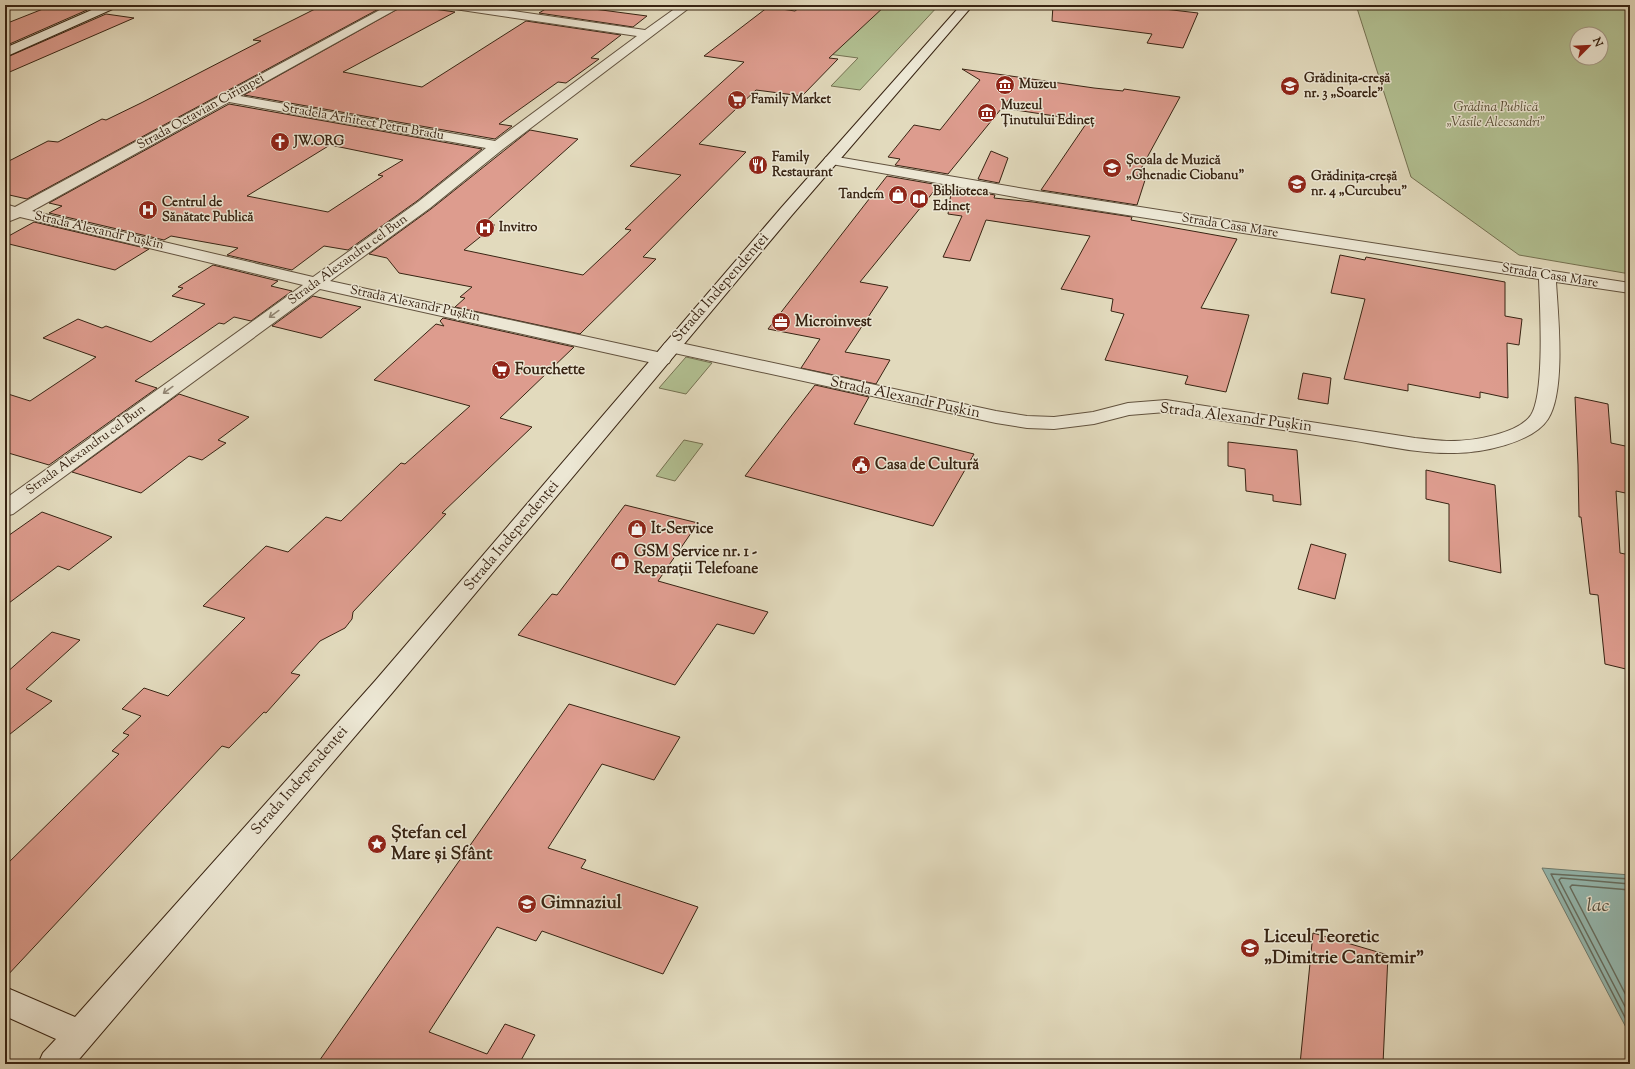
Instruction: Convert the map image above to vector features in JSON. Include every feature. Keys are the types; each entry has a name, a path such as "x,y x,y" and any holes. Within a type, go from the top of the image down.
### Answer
{"street":[{"path":"5,53 113,5"},
{"name":"Strada Octavian Cirimpei","path":"9,213 227,98 398,5"},
{"path":"448,5 646,34"},
{"name":"Strada Alexandru cel Bun","path":"5,509 424,205 498,146 646,34 687,5"},
{"name":"Strada Independenței","path":"54,1064 446,614 831,160 967,5"},
{"name":"Stradela Arhitect Petru Bradu","path":"227,98 498,146"},
{"name":"Strada Casa Mare","path":"831,160 1037,196 1630,288"},
{"name":"Strada Alexandr Pușkin","path":"9,213 316,283 988,416 1027,422 1054,423 1087,419 1128,409 1166,406 1415,444 1457,447 1494,442 1524,430 1540,417 1545,398 1549,359 1547,276"},
{"path":"5,1001 80,1034"}],"green space":[{"path":"855,5 939,5 860,90 831,86 858,58 806,51"},
{"name":"Grădina Publică „Vasile Alecsandri”","path":"1356,5 1630,5 1630,274 1519,255 1411,177"},
{"path":"686,357 712,363 686,394 659,388"},
{"path":"684,440 703,444 675,481 656,476"}],"water":[{"name":"lac","path":"1542,868 1630,875 1630,1035"}],"building":[{"path":"53,5 87,10 5,46 5,24"},
{"path":"323,5 386,5 27,199 5,194 5,163 48,141 58,142 102,119 106,120 141,103 261,41 253,40"},
{"path":"405,5 455,12 343,72 422,87 526,21 621,35 591,58 599,59 566,83 558,82 499,124 512,126 495,139 244,95"},
{"path":"552,5 647,16 633,27 539,13"},
{"path":"803,5 886,5 829,58 838,59 802,96 756,90 699,144 746,152 643,257 656,259 580,334 455,307 465,298 460,297 472,287 399,273 387,258 369,254 431,209 530,130 578,139 484,223 495,225 464,250 583,275 631,230 625,229 681,175 630,166 744,62 704,56 768,7 795,11"},
{"path":"1053,5 1130,5 1198,13 1183,48 1147,43 1152,34 1052,21"},
{"path":"106,14 134,18 5,74 5,58"},
{"path":"962,69 1094,88 1123,91 1124,89 1180,97 1137,176 1146,177 1137,205 1041,190 1088,121 1009,109 1013,100 1010,98 948,174 895,165 900,159 888,157 914,125 940,130 980,80"},
{"path":"229,104 482,149 417,201 348,250 324,246 292,270 227,255 238,248 171,236 164,240 49,213 62,206 49,203","holes":["330,145 403,160 378,175 383,176 328,212 247,196"]},
{"path":"991,151 1008,158 999,183 978,179"},
{"path":"887,176 939,185 860,282 888,287 845,352 890,360 876,384 801,368 820,339 768,329"},
{"path":"973,191 995,195 994,198 1033,202 1132,217 1131,220 1237,239 1201,308 1249,315 1226,392 1185,384 1188,376 1105,360 1124,314 1111,311 1113,299 1061,289 1090,236 986,220 970,261 943,257 962,216 948,214 951,193 971,195"},
{"path":"34,222 149,249 115,270 5,243 5,238"},
{"path":"1340,255 1365,260 1366,257 1505,282 1505,316 1522,319 1519,345 1507,343 1508,398 1480,392 1480,398 1408,384 1408,391 1344,379 1365,299 1331,293"},
{"path":"213,265 278,281 271,286 292,291 251,321 234,317 224,324 219,323 135,381 157,388 49,465 5,452 5,393 30,401 96,357 43,338 78,319 102,328 106,326 151,342 205,304 172,296 183,288 178,287"},
{"path":"313,296 361,307 321,338 272,326"},
{"path":"443,318 574,347 500,418 532,427 442,513 446,514 353,612 352,619 345,628 320,641 291,673 300,675 266,713 264,712 229,748 222,746 5,978 5,866 119,754 112,751 129,735 123,733 141,716 122,709 144,688 168,696 245,618 203,606 266,546 288,552 326,517 341,521 401,463 405,464 470,406 374,380 436,324 444,326 440,321"},
{"path":"1303,373 1331,378 1328,404 1298,399"},
{"name":"Casa de Cultură","path":"815,385 869,397 854,424 974,454 933,526 745,476"},
{"path":"179,394 249,417 218,440 226,443 202,460 189,456 141,493 72,472"},
{"path":"1575,397 1608,404 1611,443 1630,447 1630,494 1616,491 1620,553 1630,555 1630,670 1605,664 1598,595 1590,594 1581,517 1579,517"},
{"path":"1228,442 1297,450 1301,505 1273,501 1273,495 1246,491 1245,469 1228,466"},
{"path":"1426,470 1495,485 1501,573 1449,561 1449,504 1426,499"},
{"path":"625,505 698,523 658,581 768,612 754,634 717,624 675,685 518,635 552,594 557,595"},
{"path":"42,512 112,537 69,570 58,566 5,606 5,538"},
{"path":"1311,544 1346,554 1335,599 1298,589"},
{"path":"52,632 80,640 26,689 52,701 5,738 5,674"},
{"path":"569,704 680,737 654,780 602,764 548,848 586,860 581,868 698,907 663,974 542,931 536,941 497,927 429,1032 487,1054 505,1024 535,1035 519,1064 317,1064"},
{"path":"1313,933 1388,955 1383,1064 1300,1064"}],"place":[{"name":"Muzeu","path":"1005,85"},
{"name":"Grădinița-creșă nr. 3 „Soarele”","path":"1290,86"},
{"name":"Family Market","path":"737,100"},
{"name":"Muzeul Ținutului Edineț","path":"987,113"},
{"name":"JW.ORG","path":"280,142"},
{"name":"Family Restaurant","path":"758,165"},
{"name":"Școala de Muzică „Ghenadie Ciobanu”","path":"1112,168"},
{"name":"Grădinița-creșă nr. 4 „Curcubeu”","path":"1297,184"},
{"name":"Tandem","path":"898,195"},
{"name":"Biblioteca Edineț","path":"919,199"},
{"name":"Centrul de Sănătate Publică","path":"148,210"},
{"name":"Invitro","path":"485,228"},
{"name":"Microinvest","path":"781,322"},
{"name":"Fourchette","path":"501,370"},
{"name":"Casa de Cultură","path":"861,465"},
{"name":"It-Service","path":"637,529"},
{"name":"GSM Service nr. 1 - Reparații Telefoane","path":"620,561"},
{"name":"Ștefan cel Mare și Sfânt","path":"377,844"},
{"name":"Gimnaziul","path":"527,904"},
{"name":"Liceul Teoretic „Dimitrie Cantemir”","path":"1250,948"}]}
